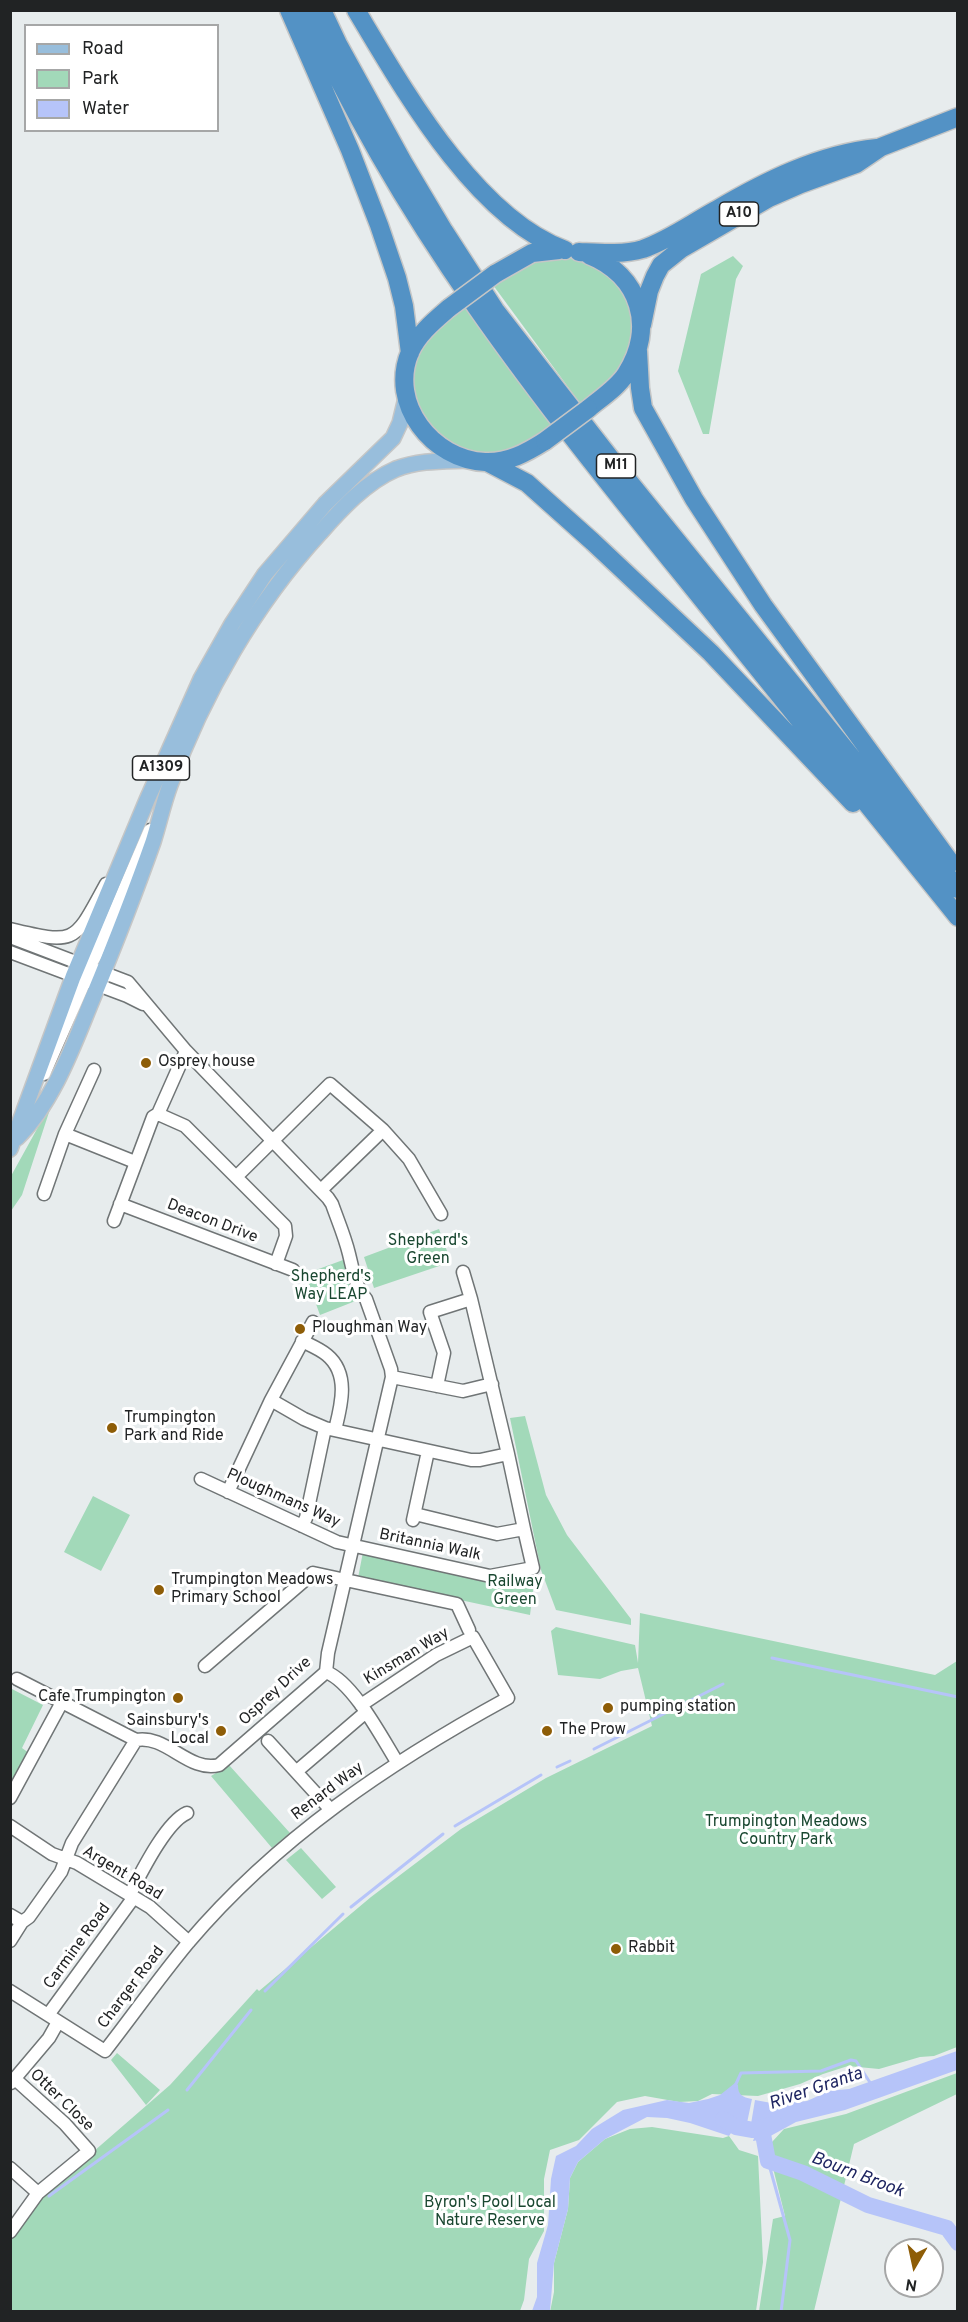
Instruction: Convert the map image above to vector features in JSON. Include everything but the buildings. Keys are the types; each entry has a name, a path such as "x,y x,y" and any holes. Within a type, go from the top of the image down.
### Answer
{"highway":[{"path":"289,10 350,150 398,278 410,353 406,371 406,398 413,416 429,438 447,452 468,460 487,462 518,456 545,441 625,376 638,351"},
{"name":"M11","path":"306,10 320,42 377,151 447,265 494,335 604,479 957,917"},
{"name":"M11","path":"322,10 338,44 403,162 495,310 618,468 957,889"},
{"path":"356,10 421,112 464,171 484,193 531,233 572,251 601,260 620,273 633,292 641,313 642,325 638,351 640,388 644,408 694,499 763,605 957,872"},
{"name":"A10","path":"642,325 649,291 655,276 661,265 675,253 748,209 801,184 856,164 881,147 957,117"},
{"name":"A10","path":"572,251 607,253 641,249 795,169 852,150 881,147"},
{"path":"410,353 430,324 495,274 532,253 572,251"},
{"name":"M11","path":"487,462 527,483 593,542 711,653 876,830 916,865"}],"main road":[{"name":"A1309","path":"13,1144 33,1122 42,1107 80,1028 93,974 134,832 201,679 242,608 265,574 303,528 393,438 400,423 406,398"},
{"name":"A1309","path":"13,1144 23,1112 93,974 153,842 170,785 209,697 245,631 296,560 335,516 376,480 394,470 424,462 468,460"}],"street":[{"path":"10,928 52,938 66,937 75,933 86,920 134,832"},
{"path":"10,937 93,974"},
{"path":"10,952 93,974"},
{"name":"Osprey Drive","path":"17,1679 136,1740 148,1738 205,1766 219,1766 326,1672 352,1545 392,1377 366,1299 360,1292 351,1267 332,1204 186,1051 147,1006 93,974"},
{"path":"114,1221 153,1117 158,1114 186,1051"},
{"path":"44,1194 65,1134 94,1070"},
{"path":"236,1177 330,1084 383,1130 409,1159 428,1188 441,1214"},
{"path":"158,1114 185,1126 285,1226 286,1236 276,1264"},
{"path":"321,1190 383,1130"},
{"path":"65,1134 135,1161"},
{"name":"Deacon Drive","path":"120,1204 293,1270"},
{"path":"428,1451 414,1518 497,1534 524,1529 492,1384 464,1272"},
{"path":"437,1386 444,1353 430,1312 471,1299"},
{"name":"Ploughmans Way","path":"228,1492 271,1400 313,1322"},
{"path":"302,1341 328,1355 336,1366 343,1389 302,1526"},
{"path":"392,1377 463,1391 492,1384"},
{"path":"271,1400 304,1419 330,1429 377,1440 480,1460 508,1454"},
{"name":"Ploughmans Way","path":"201,1479 337,1542 352,1545"},
{"name":"Britannia Walk","path":"352,1545 490,1576 533,1568 524,1529"},
{"path":"205,1666 313,1573 457,1604 469,1630"},
{"name":"Kinsman Way","path":"364,1708 436,1655 472,1637 508,1698"},
{"path":"326,1672 333,1675 364,1708 397,1762"},
{"name":"Renard Way","path":"189,1942 262,1866 330,1809 397,1762 508,1698"},
{"path":"10,1798 62,1702"},
{"path":"297,1771 364,1708"},
{"path":"10,1941 61,1872 72,1843 136,1740"},
{"path":"268,1742 330,1809"},
{"name":"Carmine Road","path":"13,2081 49,2038 53,2019 132,1896 159,1842 179,1816 187,1813"},
{"name":"Argent Road","path":"10,1826 52,1854 77,1863 150,1907 189,1942"},
{"path":"10,1915 22,1922"},
{"name":"Charger Road","path":"10,1991 105,2051 189,1942"},
{"name":"Otter Close","path":"13,2081 65,2124 89,2151 38,2193"},
{"path":"10,2168 38,2193 10,2232"}],"green space":[{"path":"574,256 611,275 629,302 634,323 626,364 582,406 493,285 522,263"},
{"path":"733,256 743,266 736,279 709,434 703,434 678,371 701,274"},
{"path":"465,303 554,423 535,440 521,448 498,454 475,452 454,444 436,431 422,414 415,394 414,371 421,348 428,334 437,324"},
{"path":"53,1100 22,1195 11,1211 11,1176"},
{"name":"Shepherd's Green","path":"439,1229 451,1262 374,1288 364,1257"},
{"name":"Shepherd's Way LEAP","path":"343,1260 358,1300 320,1315 305,1274"},
{"path":"525,1416 546,1495 567,1535 631,1619 631,1625 556,1610 541,1570 510,1418"},
{"path":"93,1496 130,1515 101,1571 64,1552"},
{"name":"Railway Green","path":"363,1552 492,1578 533,1569 535,1575 530,1615 358,1578"},
{"name":"Trumpington Meadows Country Park","path":"640,1613 935,1675 957,1661 957,2047 934,2056 920,2057 879,2069 848,2066 800,2084 758,2096 712,2094 698,2101 679,2102 645,2096 617,2102 579,2140 550,2150 544,2179 544,2231 529,2259 524,2300 520,2311 11,2312 11,2239 40,2198 170,2085 257,1989 259,1991 371,1897 461,1829 546,1778 652,1726 638,1668 621,1671 600,1679 558,1675 551,1631 556,1627 635,1645 638,1663"},
{"path":"10,1688 43,1705 22,1748 29,1753 10,1786"},
{"path":"229,1765 290,1833 272,1848 211,1776"},
{"path":"301,1848 336,1887 322,1899 286,1860"},
{"path":"117,2053 160,2090 146,2105 111,2060"},
{"path":"957,2073 957,2094 854,2144 814,2311 759,2311 773,2219 785,2216 770,2156 772,2142 784,2129 846,2114"},
{"path":"652,2127 723,2138 729,2136 739,2150 758,2156 763,2262 756,2311 550,2312 554,2292 554,2263 568,2209 570,2178 578,2162 605,2139 630,2129"}],"water":[{"path":"957,2051 957,2070 845,2110 796,2122 765,2139 753,2141 755,2135 752,2131 755,2125 751,2124 755,2100 777,2104 807,2101 829,2091 849,2089"},
{"path":"735,2083 741,2095 752,2099 747,2123 738,2123 742,2128 733,2130 729,2136 690,2123 647,2117 605,2139 578,2162 570,2178 568,2209 554,2263 550,2311 532,2311 537,2297 537,2263 548,2225 551,2179 556,2156 576,2146 592,2129 623,2110 667,2100 689,2103 708,2099 720,2095"}],"waterway":[{"path":"772,1658 958,1697"},
{"path":"594,1749 723,1684"},
{"path":"557,1767 570,1761"},
{"path":"455,1826 541,1775"},
{"path":"351,1907 443,1834"},
{"path":"265,1991 343,1914"},
{"path":"187,2090 251,2010"},
{"path":"735,2086 741,2073 821,2071 851,2060 856,2061 871,2084"},
{"path":"49,2196 168,2110"},
{"name":"River Granta","path":"723,2119 736,2127 753,2130 775,2124"},
{"name":"Bourn Brook","path":"762,2129 768,2161 803,2173 868,2205 947,2228 958,2243"},
{"path":"768,2161 790,2240 781,2312"}],"place":[{"name":"Osprey house","path":"146,1063"},
{"name":"Ploughman Way","path":"300,1329"},
{"name":"Trumpington Park and Ride","path":"112,1428"},
{"name":"Trumpington Meadows Primary School","path":"159,1590"},
{"name":"Cafe Trumpington","path":"178,1698"},
{"name":"pumping station","path":"608,1708"},
{"name":"Sainsbury's Local","path":"221,1731"},
{"name":"The Prow","path":"547,1731"},
{"name":"Rabbit","path":"616,1949"}],"park label":[{"name":"Byron's Pool Local Nature Reserve","path":"490,2213"}]}
